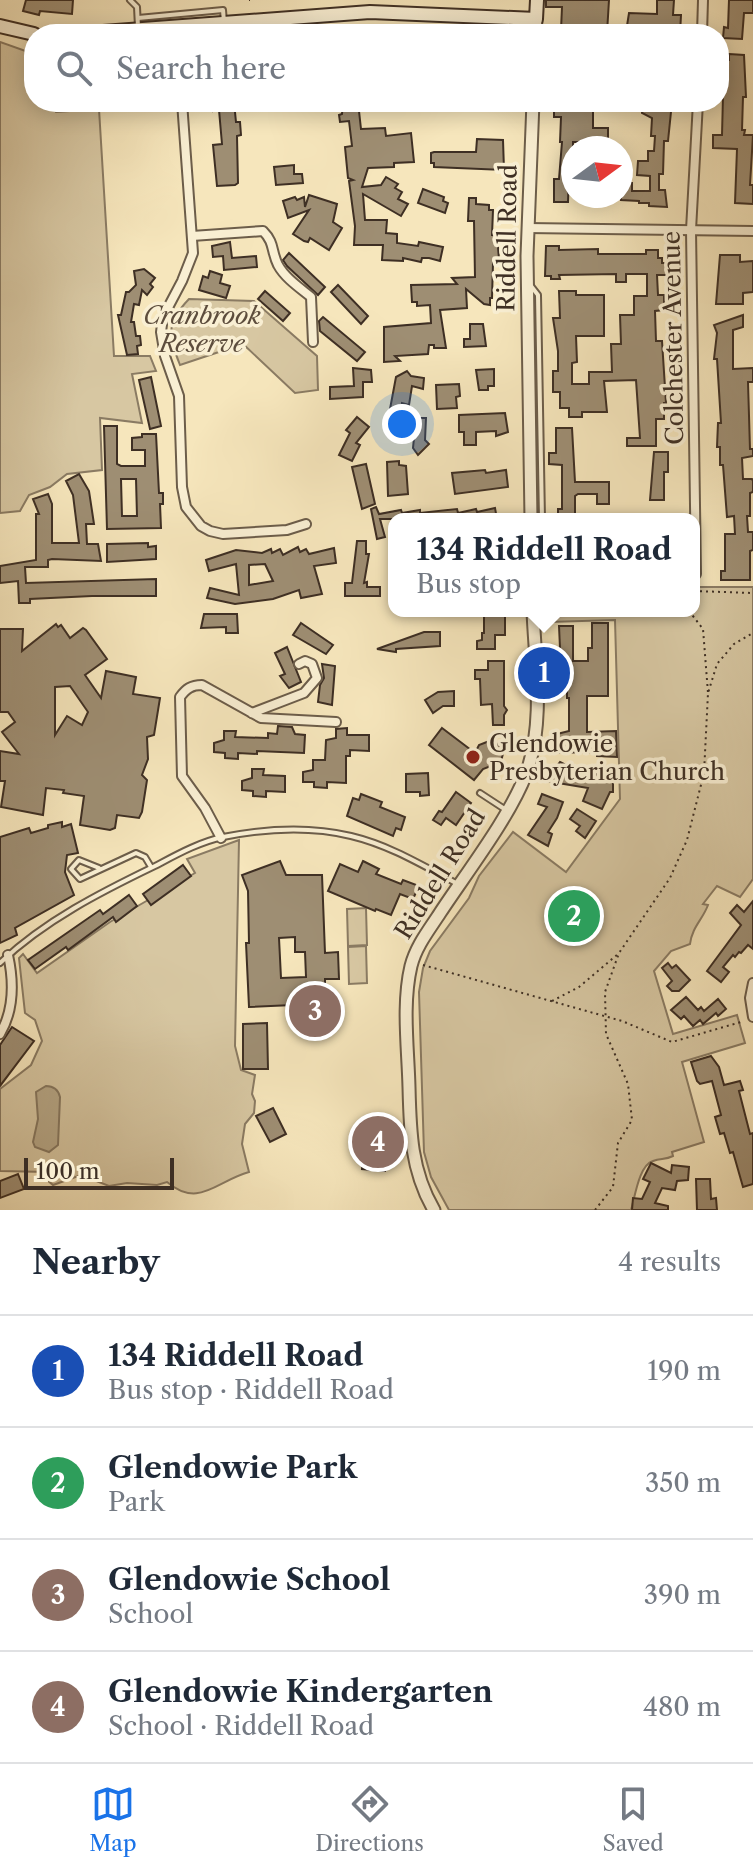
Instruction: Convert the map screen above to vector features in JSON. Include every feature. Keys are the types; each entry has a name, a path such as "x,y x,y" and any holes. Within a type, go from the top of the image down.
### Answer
{"main road":[{"path":"214,24 370,12 536,19 537,0"},
{"path":"0,26 24,32"}],"street":[{"path":"702,24 703,0"},
{"path":"536,19 536,24"},
{"path":"183,112 192,236 190,265 163,317 161,332 165,356 179,396 182,487 186,507 201,526 223,534 287,530 306,524"},
{"name":"Riddell Road","path":"531,513 527,228 533,112"},
{"name":"Colchester Avenue","path":"695,513 691,230 697,112"},
{"path":"527,228 753,231"},
{"path":"192,236 263,231 272,239 277,264 283,273 311,297 313,342"},
{"name":"Riddell Road","path":"434,1210 417,1176 411,1148 408,988 414,955 526,773 536,713 534,617"},
{"path":"252,713 311,688 317,678 312,664 305,661 299,664"},
{"path":"221,838 205,808 182,776 180,697 185,689 202,685 261,718 273,721 336,722"},
{"path":"0,1034 10,1007 13,976 8,955"},
{"path":"753,983 750,998 753,1017"}],"lane":[{"path":"130,0 137,7 138,24 223,10 224,22"},
{"path":"527,281 538,295 542,513"},
{"path":"480,793 506,810"},
{"path":"0,963 85,902 151,867 221,838 263,831 310,830 348,835 398,852 459,884"},
{"path":"99,868 79,860 71,869 80,879 136,853 145,857 151,867"}],"path":[{"path":"700,591 753,593"},
{"path":"595,1210 613,1187 618,1143 632,1120 628,1084 609,1042 605,992 619,953 670,878 687,840 704,773 708,693 703,629 694,617"},
{"path":"708,693 713,674 723,656 734,644 753,633"},
{"path":"549,1002 579,987 619,953"},
{"path":"422,964 606,1017 672,1042 741,1022"}],"green space":[{"path":"0,42 24,50 24,112 99,112 114,356 150,356 156,371 132,374 142,423 100,418 102,470 67,474 50,487 29,495 20,511 0,513"},
{"name":"Cranbrook Reserve","path":"189,299 254,301 317,356 318,390 295,393 243,344 180,365 171,330 176,315"},
{"path":"700,587 753,587 753,879 740,897 717,886 703,904 708,905 690,944 671,951 654,971 673,1034 737,1015 745,1043 682,1062 704,1142 648,1164 641,1175 631,1210 449,1210 431,1177 424,1152 419,992 430,951 469,898 479,876 513,832 566,872 620,799 615,620 549,622 549,617 700,617"},
{"path":"239,840 235,1046 241,1070 255,1075 252,1094 254,1113 245,1124 242,1144 249,1172 208,1190 189,1193 167,1182 109,1186 81,1175 53,1185 46,1179 47,1172 0,1171 0,1089 31,1065 42,1041 35,1020 25,1013 19,958 23,954 37,973 110,922 195,873 187,859"},
{"path":"366,908 367,945 348,946 347,909"},
{"path":"366,946 367,983 349,984 348,947"}],"shaded area":[{"path":"46,1086 55,1088 60,1097 58,1145 49,1152 35,1147 33,1142 38,1119 36,1092"}],"building":[{"path":"26,0 73,0 72,14 40,11 39,15 23,11"},
{"path":"546,0 609,0 608,24 561,24 562,7 546,7"},
{"path":"657,0 674,0 673,15 681,15 681,24 627,24 629,13 657,14"},
{"path":"729,0 753,0 753,13 744,13 742,39 729,38"},
{"path":"729,54 744,55 746,97 743,97 742,130 745,130 744,135 753,135 750,185 753,185 753,204 735,203 737,149 713,148 713,135 722,135 723,112 729,112"},
{"path":"219,112 235,112 241,135 237,136 238,183 235,185 217,186 213,145 222,144"},
{"path":"359,112 361,129 385,128 386,136 411,133 414,162 368,168 362,187 381,185 386,177 398,184 395,188 402,192 398,199 408,204 401,216 363,194 365,220 387,220 386,233 397,234 397,243 418,246 419,242 443,247 440,261 429,258 422,258 421,262 403,258 403,261 382,260 383,245 354,245 355,226 349,181 353,180 348,178 345,147 352,146 349,121 340,122 339,115"},
{"path":"554,112 593,112 593,128 608,128 608,136 561,136 560,142 561,117 554,117"},
{"path":"642,112 671,112 668,141 664,141 663,174 659,174 659,190 665,190 667,207 633,201 633,191 650,191 650,176 637,175 638,161 648,161 648,151 654,151 652,118"},
{"path":"477,139 503,140 504,170 434,167 431,163 431,153 434,152 476,152"},
{"path":"561,154 561,202 554,202 554,179 559,179"},
{"path":"294,165 294,174 302,174 303,183 276,185 274,167"},
{"path":"423,189 444,197 443,201 448,203 445,213 418,203"},
{"path":"309,195 337,204 333,222 342,228 329,250 310,238 308,242 293,234 309,210 288,218 283,201 304,197 305,207"},
{"path":"469,198 476,198 476,204 489,205 489,210 493,210 492,235 497,235 499,259 493,263 490,305 484,304 466,289 467,308 440,310 446,348 429,345 428,354 395,356 400,361 384,362 384,327 431,323 430,305 417,306 417,302 412,302 411,285 457,284 452,278 475,277 474,221 468,221"},
{"path":"230,242 232,258 256,256 257,267 224,270 223,256 213,257 212,246"},
{"path":"546,246 559,246 559,250 598,249 598,254 646,254 646,250 658,250 658,258 662,258 662,263 667,263 667,275 657,275 658,295 664,295 664,310 655,311 656,341 662,341 666,403 664,419 656,419 656,446 627,446 627,438 640,438 636,380 604,381 607,412 582,412 582,417 569,417 569,408 560,408 560,392 553,392 553,371 558,371 558,351 553,318 560,318 559,291 576,291 576,295 604,295 604,336 576,336 577,362 572,363 572,384 589,384 589,372 612,372 611,344 621,344 620,315 634,315 634,296 647,296 647,274 626,274 626,282 616,282 616,274 559,275 560,279 551,279 551,276 545,276"},
{"path":"289,253 325,287 318,295 287,266 283,260"},
{"path":"720,255 740,255 740,262 753,261 753,292 743,293 743,304 716,304"},
{"path":"144,269 155,278 147,295 142,290 139,305 134,304 131,322 134,322 141,345 137,346 138,354 127,355 118,315 121,315 126,292 136,285 134,271"},
{"path":"210,271 222,275 220,283 230,286 226,298 199,290 203,276 208,278"},
{"path":"338,285 368,316 361,324 331,292"},
{"path":"265,291 290,313 283,321 258,299"},
{"path":"743,315 743,327 733,330 733,369 753,368 753,382 748,382 750,449 753,449 753,456 742,458 743,479 753,481 750,516 747,516 748,532 753,532 753,550 750,551 750,580 721,580 721,571 725,571 725,534 735,534 734,516 727,517 723,465 720,465 720,447 717,447 718,423 721,423 717,359 714,359 717,333 714,325"},
{"path":"323,317 365,352 357,361 320,331 319,321"},
{"path":"470,324 483,324 486,346 464,347 464,339 470,339"},
{"path":"353,368 371,370 372,382 363,382 363,397 330,399 330,387 354,386"},
{"path":"494,369 494,386 479,390 476,370"},
{"path":"407,371 411,376 424,378 423,389 412,386 409,405 402,403 402,409 390,409 396,377"},
{"path":"151,377 161,426 150,429 139,380"},
{"path":"459,384 457,408 437,409 436,385"},
{"path":"505,413 508,432 496,436 496,431 476,432 476,445 464,445 464,432 459,432 459,415"},
{"path":"357,417 369,427 356,443 360,445 352,461 339,455 350,433 346,430"},
{"path":"416,418 426,418 425,440 429,444 418,455 413,448"},
{"path":"104,426 117,426 117,464 121,466 145,466 145,450 132,450 132,438 156,434 159,493 163,493 161,528 107,529","holes":["121,479 136,479 137,516 122,516"]},
{"path":"556,428 572,428 575,482 609,482 609,504 597,504 597,494 578,494 575,496 575,513 558,513 558,509 562,509 562,465 549,464 549,453 556,453"},
{"path":"654,452 668,452 664,500 650,500"},
{"path":"399,461 399,465 406,466 408,494 388,496 387,462"},
{"path":"366,464 375,504 362,509 352,467"},
{"path":"485,470 486,473 506,470 508,487 455,494 452,473"},
{"path":"79,474 89,491 94,524 86,524 87,544 98,544 101,561 48,560 48,567 25,567 26,583 156,579 156,596 30,599 30,603 19,603 18,581 0,583 0,566 36,560 36,514 39,514 33,499 48,494 52,504 52,543 79,543 73,495 66,481"},
{"path":"376,507 379,514 401,510 402,513 388,513 388,519 380,519 385,537 377,539 371,509"},
{"path":"495,508 496,513 458,513 476,509 477,512"},
{"path":"457,509 458,513 420,513"},
{"path":"357,541 366,541 366,554 369,554 364,583 367,582 367,587 380,587 380,596 345,596 345,583 352,583"},
{"path":"148,543 148,547 156,546 156,559 107,562 107,544"},
{"path":"298,547 300,552 306,549 309,554 334,548 336,563 314,566 322,594 301,598 299,590 273,599 235,604 207,598 210,588 239,595 236,564 209,571 206,560 236,550 262,553 271,549 272,553 280,549 283,555","holes":["265,564 273,581 249,585 249,565"]},
{"path":"204,614 237,614 238,633 226,633 226,627 201,628"},
{"path":"484,617 505,617 505,635 495,635 495,649 477,649 477,641 482,640"},
{"path":"301,623 333,645 326,654 293,635"},
{"path":"592,623 608,623 608,696 587,696 587,732 616,731 617,757 597,756 588,752 558,753 557,734 569,731 569,698 567,692 562,692 559,626 573,626 573,661 588,661 588,648 592,648"},
{"path":"56,624 58,627 61,625 70,638 83,628 107,659 85,675 101,698 106,671 136,677 133,694 160,698 154,735 147,737 148,759 142,775 147,780 139,818 117,815 115,828 110,830 80,825 84,796 46,788 43,815 1,807 5,781 0,781 0,751 19,754 2,732 15,722 8,712 0,712 0,629 23,629 22,651","holes":["70,686 88,712 82,725 67,716 55,735 55,687"]},
{"path":"424,632 440,632 440,646 396,649 396,652 377,649"},
{"path":"287,647 301,682 289,688 280,676 285,674 275,653"},
{"path":"488,661 504,661 504,706 507,710 504,725 493,725 492,704 481,705 480,679 475,679 475,670 488,670"},
{"path":"322,664 335,666 332,705 318,702 324,678"},
{"path":"454,691 454,706 443,706 433,713 425,700 438,692"},
{"path":"278,726 292,727 295,734 305,735 304,753 257,751 257,754 238,753 238,759 225,758 225,753 214,752 214,743 224,740 224,731 236,731 235,737 268,738 268,733 277,734"},
{"path":"347,728 347,735 369,735 369,751 350,750 350,756 346,756 346,783 327,782 327,788 314,787 314,782 303,782 303,772 313,770 313,760 325,760 326,740 336,738 336,729"},
{"name":"Glendowie Presbyterian Church","path":"442,728 475,753 479,745 492,740 504,749 501,762 483,769 474,780 429,745"},
{"path":"560,762 568,766 566,769 613,773 613,792 610,792 602,809 583,801 588,788 546,781"},
{"path":"252,769 264,769 263,775 285,776 285,792 266,791 266,797 253,796 253,791 242,790 242,781 252,778"},
{"path":"428,773 429,795 406,792 406,774"},
{"path":"456,792 471,803 456,825 446,818 441,825 433,820"},
{"path":"361,794 382,802 380,807 405,817 401,830 396,828 393,836 347,816 353,798 359,800"},
{"path":"542,794 563,802 548,832 552,834 548,846 528,835 547,807 538,804"},
{"path":"577,809 596,821 585,838 576,831 580,826 570,819"},
{"path":"62,822 62,827 71,824 78,853 67,855 65,872 74,895 15,928 17,935 0,943 0,837 29,828 31,833"},
{"path":"280,861 286,875 322,875 325,953 338,952 339,979 325,979 325,985 314,985 315,1004 249,1007 246,943 249,943 248,891 242,875","holes":["295,937 295,952 305,952 306,977 281,978 279,938"]},
{"path":"363,861 379,869 376,874 401,884 403,880 419,886 413,899 400,894 391,915 328,891 340,864 358,872"},
{"path":"183,865 191,876 151,905 143,894"},
{"path":"129,895 137,906 116,922 113,917 68,950 66,947 35,969 28,960 100,910 103,914"},
{"path":"753,901 753,949 748,945 735,957 733,955 723,967 729,972 721,982 707,971 741,925 730,913 737,905 744,912"},
{"path":"668,963 672,968 676,965 690,980 679,991 672,991 667,986 672,981 662,968"},
{"path":"686,997 698,1010 701,1007 704,1011 718,999 726,1009 703,1024 700,1020 693,1026 684,1016 681,1019 671,1010"},
{"path":"267,1023 268,1069 243,1069 243,1024"},
{"path":"12,1027 34,1041 0,1086 0,1045"},
{"path":"711,1056 719,1067 724,1085 740,1081 743,1090 739,1091 750,1134 753,1133 753,1184 743,1187 733,1152 730,1153 724,1133 720,1134 715,1117 721,1115 712,1081 700,1084 691,1062"},
{"path":"273,1108 286,1134 270,1142 256,1116"},
{"path":"363,1144 387,1145 385,1171 362,1169"},
{"path":"651,1163 671,1173 672,1165 689,1167 688,1180 677,1181 675,1190 662,1188 655,1203 668,1206 668,1210 632,1210 633,1198 642,1199 650,1182 643,1179"},
{"path":"18,1174 24,1189 0,1198 0,1181"},
{"path":"696,1179 710,1179 711,1199 716,1198 717,1210 697,1210"}],"place":[{"name":"134 Riddell Road","path":"544,673"},
{"name":"Glendowie Presbyterian Church","path":"473,757"},
{"name":"Glendowie Park","path":"574,916"},
{"name":"Glendowie School","path":"315,1011"},
{"name":"Glendowie Kindergarten","path":"378,1142"}]}
